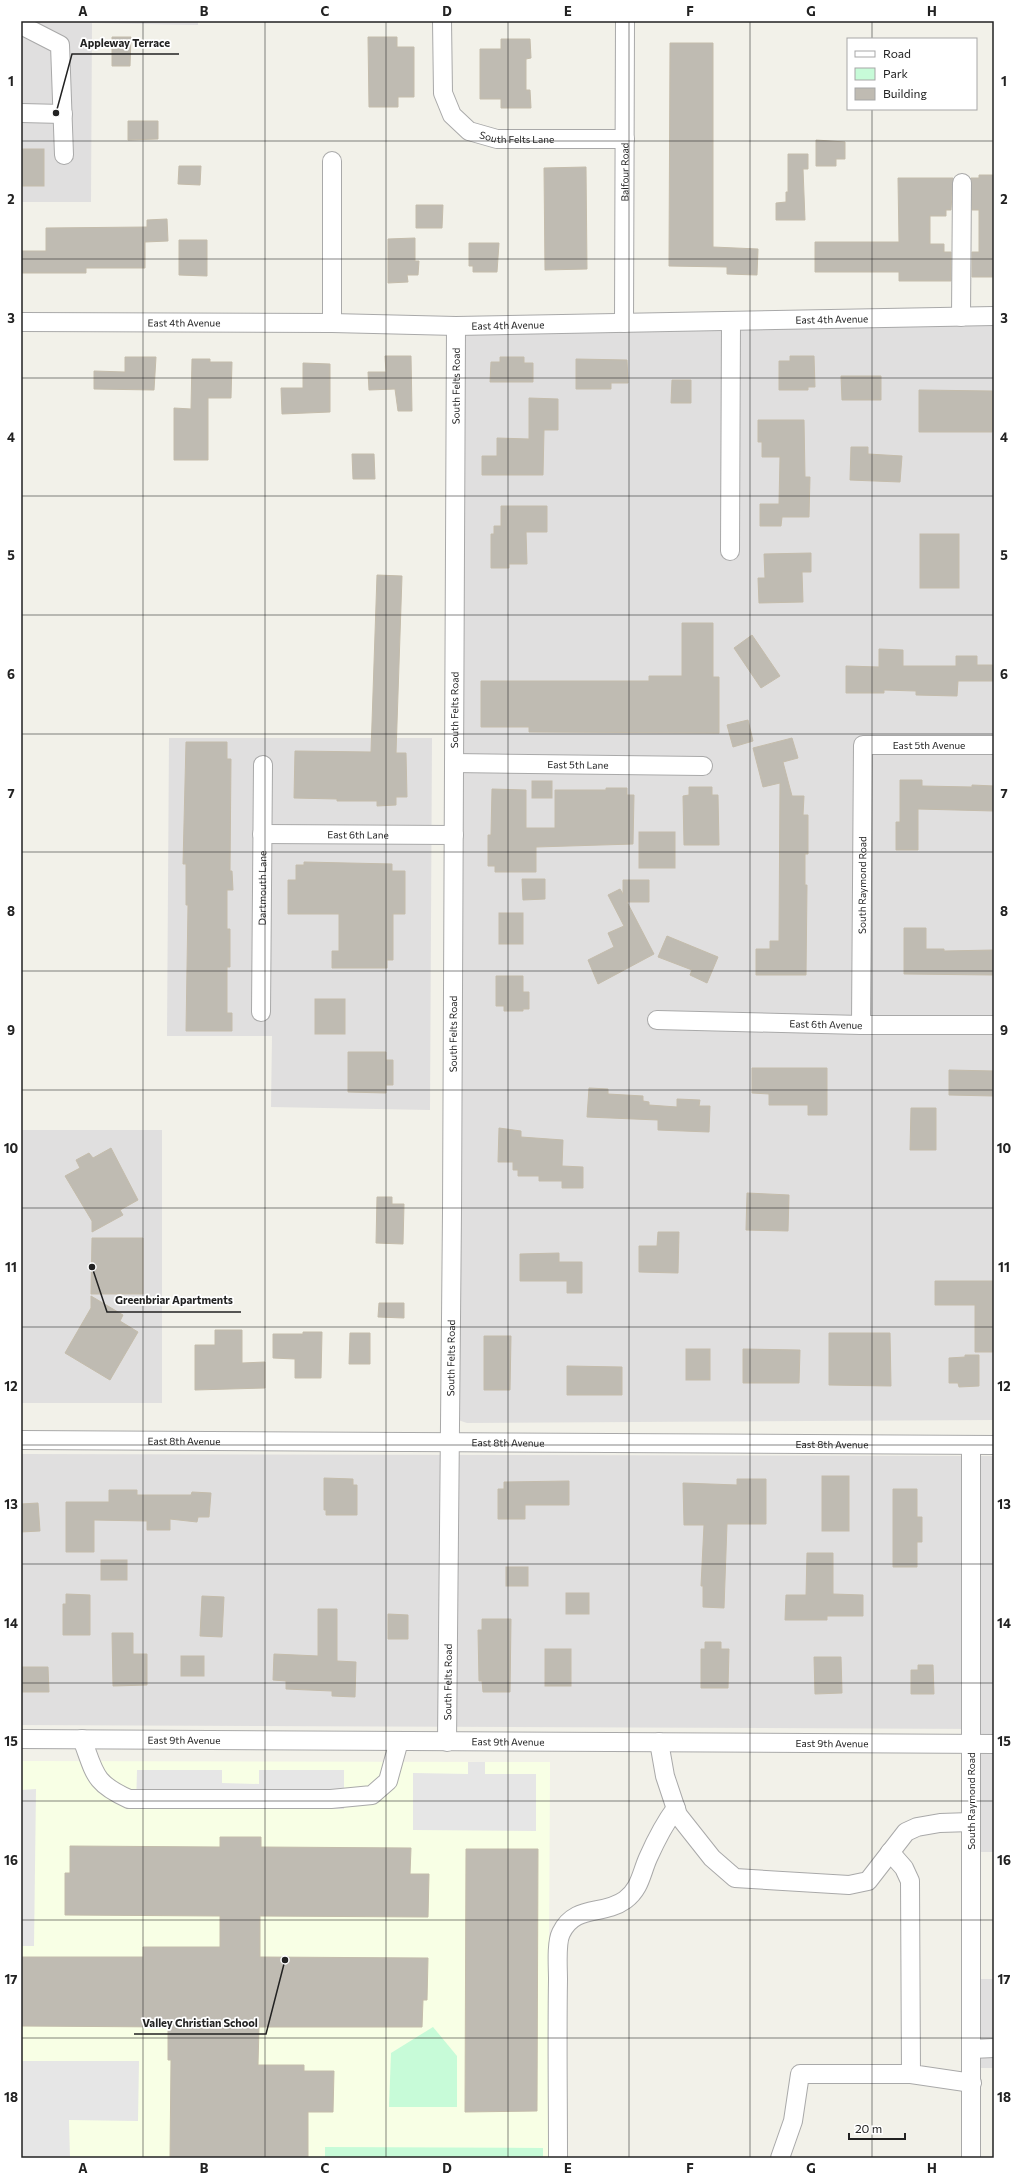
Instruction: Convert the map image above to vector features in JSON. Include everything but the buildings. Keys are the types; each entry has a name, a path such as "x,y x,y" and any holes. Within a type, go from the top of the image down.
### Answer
{"street":[{"name":"Balfour Road","path":"624,323 625,21"},
{"path":"21,25 60,45 64,155"},
{"name":"South Felts Lane","path":"442,27 443,93 452,115 469,130 497,140 625,139"},
{"path":"21,113 63,114"},
{"path":"332,161 332,323"},
{"path":"962,183 962,317"},
{"name":"East 4th Avenue","path":"21,322 332,323 456,326 994,316"},
{"path":"730,551 731,321"},
{"name":"South Felts Road","path":"447,1742 451,1441 456,326"},
{"name":"East 5th Avenue","path":"863,745 994,745"},
{"name":"South Raymond Road","path":"862,1025 863,745"},
{"name":"East 5th Lane","path":"454,763 703,766"},
{"name":"Dartmouth Lane","path":"262,1012 263,765"},
{"name":"East 6th Lane","path":"262,834 454,835"},
{"name":"East 6th Avenue","path":"657,1020 862,1025 994,1025"},
{"name":"East 8th Avenue","path":"21,1440 451,1441 994,1445"},
{"name":"South Raymond Road","path":"971,1445 972,2158"},
{"name":"East 9th Avenue","path":"21,1739 994,1744"},
{"path":"82,1739 97,1779 111,1791 129,1798 331,1799 372,1795 388,1781 399,1741"},
{"path":"659,1742 665,1776 678,1815 712,1858 735,1878 849,1885 868,1881 906,1832 917,1827 940,1823 971,1822"},
{"path":"558,2158 557,2011 560,1934 570,1920 586,1911 608,1908 625,1900 638,1887 647,1860 660,1832 676,1808"},
{"path":"890,1852 904,1868 910,1881 910,2074"},
{"path":"972,2048 994,2048"},
{"path":"780,2158 792,2120 800,2074 910,2074 972,2084"}],"shaded area":[{"path":"21,21 198,21 198,25 92,23 91,202 21,202"},
{"path":"994,325 994,1420 467,1423 458,1420 458,340 469,330"},
{"path":"169,738 432,738 430,1110 271,1107 272,1036 167,1036"},
{"path":"21,1130 162,1130 162,1403 21,1403"},
{"path":"21,1454 994,1456 994,1852 980,1852 980,1729 21,1725"},
{"path":"21,1761 550,1762 548,2158 21,2158"},
{"path":"468,1762 485,1762 485,1774 536,1774 536,1831 413,1830 413,1773 468,1774"},
{"path":"137,1770 222,1770 222,1783 259,1784 259,1770 344,1770 344,1809 136,1808"},
{"path":"36,1789 34,1946 21,1946 21,1790"},
{"path":"980,1979 994,1979 994,2068 980,2068"},
{"path":"21,2061 139,2061 138,2121 69,2120 70,2158 21,2158"}],"green space":[{"path":"433,2027 457,2056 457,2107 389,2107 391,2053"},
{"path":"325,2147 543,2148 543,2158 325,2158"}],"place":[{"name":"Appleway Terrace","path":"56,113"},
{"name":"Greenbriar Apartments","path":"92,1267"},
{"name":"Valley Christian School","path":"285,1960"}]}
